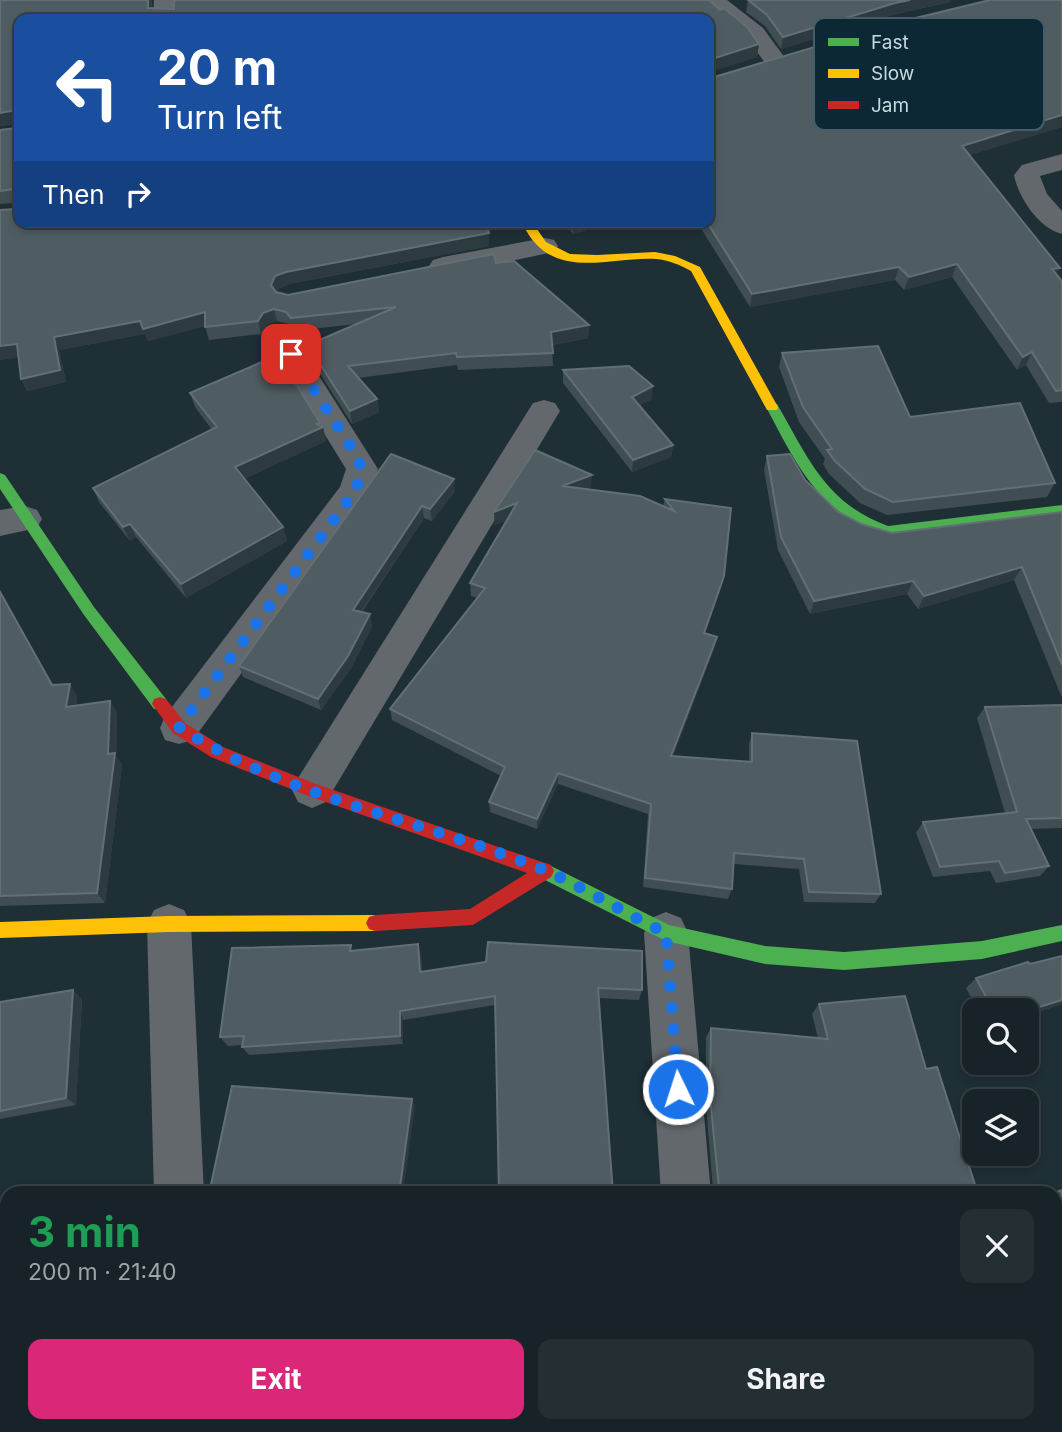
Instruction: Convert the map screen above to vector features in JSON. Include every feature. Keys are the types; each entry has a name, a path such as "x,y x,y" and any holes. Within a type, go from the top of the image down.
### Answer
{"street":[{"path":"713,0 755,33 776,62"},
{"path":"749,69 800,54"},
{"path":"1062,162 1031,170 1027,175 1035,199 1062,226"},
{"path":"530,228 544,246 572,259 638,253 666,255 681,259 696,269 816,484 839,507 869,526 887,531 926,528 1062,510"},
{"path":"411,273 544,246"},
{"path":"179,727 356,490 362,469 278,334"},
{"path":"312,790 544,411"},
{"path":"0,478 13,521 89,611 179,727 217,752 312,790 545,871 666,933 765,955 844,961 982,950 1062,933"},
{"path":"0,929 169,924 367,924 473,917 545,871"},
{"path":"169,924 179,1186"},
{"path":"666,933 685,1186"}],"building":[{"path":"0,0 148,0 148,8 174,9 174,0 709,0 720,10 724,8 747,27 759,44 714,58 714,14 14,14 14,110 0,113"},
{"path":"748,0 910,0 846,18 814,18 814,28 783,37 767,15"},
{"path":"990,0 1062,0 1062,115 1044,121 1044,18 916,18"},
{"path":"814,47 814,130 1014,130 962,146 1060,268 1052,269 1062,281 1062,390 1056,391 1032,352 1023,357 957,264 909,277 899,267 752,294 711,228 714,228 714,77"},
{"path":"14,128 14,189 0,191 0,130"},
{"path":"14,209 14,228 488,228 489,233 286,272 275,276 271,285 276,292 288,295 494,254 496,263 514,261 589,325 551,332 553,353 457,357 456,353 348,366 377,399 350,411 308,345 396,307 291,318 286,312 274,309 263,313 258,321 205,327 205,312 143,329 140,321 54,337 60,370 21,379 17,344 0,346 0,210"},
{"path":"878,346 910,417 1020,403 1055,483 893,502 865,489 827,450 832,449 803,407 782,353"},
{"path":"278,355 320,423 317,424 323,427 235,467 283,527 181,584 130,524 123,527 93,488 217,427 190,393"},
{"path":"629,366 653,386 632,397 673,445 633,460 563,370"},
{"path":"535,450 592,475 562,486 640,496 674,511 665,499 731,508 724,576 704,633 717,637 671,756 752,762 752,733 857,741 881,894 809,892 804,859 734,853 732,889 645,878 651,804 558,773 537,819 489,802 505,767 390,709 485,588 470,583 517,503 494,512"},
{"path":"391,454 454,479 430,509 422,506 353,610 370,614 348,656 318,699 239,666"},
{"path":"790,454 805,480 838,512 861,524 892,533 1062,512 1062,665 1022,567 924,596 913,581 814,601 781,537 767,456"},
{"path":"0,592 52,685 70,684 66,707 110,701 108,754 115,753 97,893 0,896"},
{"path":"1062,705 1062,818 1026,819 1049,866 1005,873 999,861 940,867 923,822 1017,812 985,707"},
{"path":"488,942 642,951 642,990 598,988 612,1186 499,1186 495,996 400,1011 400,1036 242,1047 244,1036 220,1037 232,948 351,945 350,951 418,944 420,972 486,962"},
{"path":"1062,956 1062,1000 1039,1007 1039,998 987,998 976,978 1028,962 1030,964"},
{"path":"73,990 66,1098 0,1111 0,1002"},
{"path":"905,996 926,1069 937,1067 962,1144 962,1166 969,1166 975,1186 719,1186 710,1097 711,1028 828,1039 819,1004"},
{"path":"232,1086 412,1099 400,1186 211,1186"}],"traffic: fast":[{"path":"772,407 804,465 830,498 846,512 887,531 1062,510"},
{"path":"0,478 89,611 160,704"},
{"path":"545,871 666,933 765,955 844,961 982,950 1062,933"}],"traffic: slow":[{"path":"530,228 542,244 568,257 597,259 655,255 696,269 772,407"},
{"path":"0,930 169,924 375,923"}],"traffic: jam":[{"path":"160,704 179,728 217,752 312,790 545,871"},
{"path":"375,923 473,917 545,871"}],"route":[{"path":"291,354 355,453 362,469 356,490 179,727 217,752 312,790 545,871 630,917 666,933 678,1089"}]}
